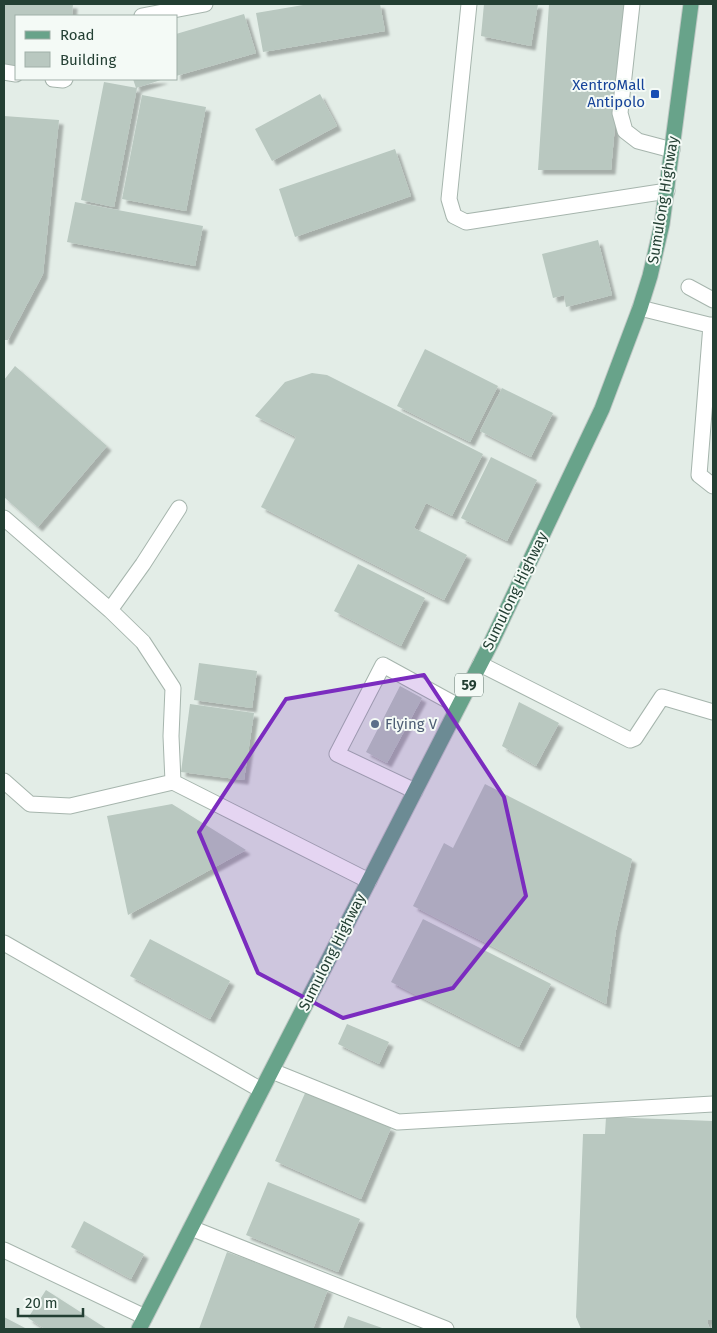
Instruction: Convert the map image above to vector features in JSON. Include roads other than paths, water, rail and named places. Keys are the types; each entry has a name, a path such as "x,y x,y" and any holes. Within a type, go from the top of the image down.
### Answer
{"main road":[{"name":"Sumulong Highway","path":"142,1323 480,664 602,410 640,308 650,276 662,224 691,4"}],"street":[{"path":"147,15 206,4"},
{"path":"469,4 449,199 454,216 466,222 667,191"},
{"path":"632,4 620,113 625,131 638,141 672,150"},
{"path":"689,287 713,300"},
{"path":"640,308 712,325 699,475 713,486"},
{"path":"110,610 143,564 179,508"},
{"path":"4,518 110,610 143,642 172,688 171,736 173,782"},
{"path":"480,664 630,740 635,738 662,697 713,712"},
{"path":"415,790 337,754 383,665 458,706"},
{"path":"4,781 30,804 70,806 173,782 369,881"},
{"path":"4,943 261,1090"},
{"path":"272,1071 398,1122 713,1104"},
{"path":"191,1228 446,1329"},
{"path":"4,1250 142,1323"}],"place":[{"name":"XentroMall Antipolo","path":"655,94"},
{"name":"Flying V","path":"375,724"}]}
